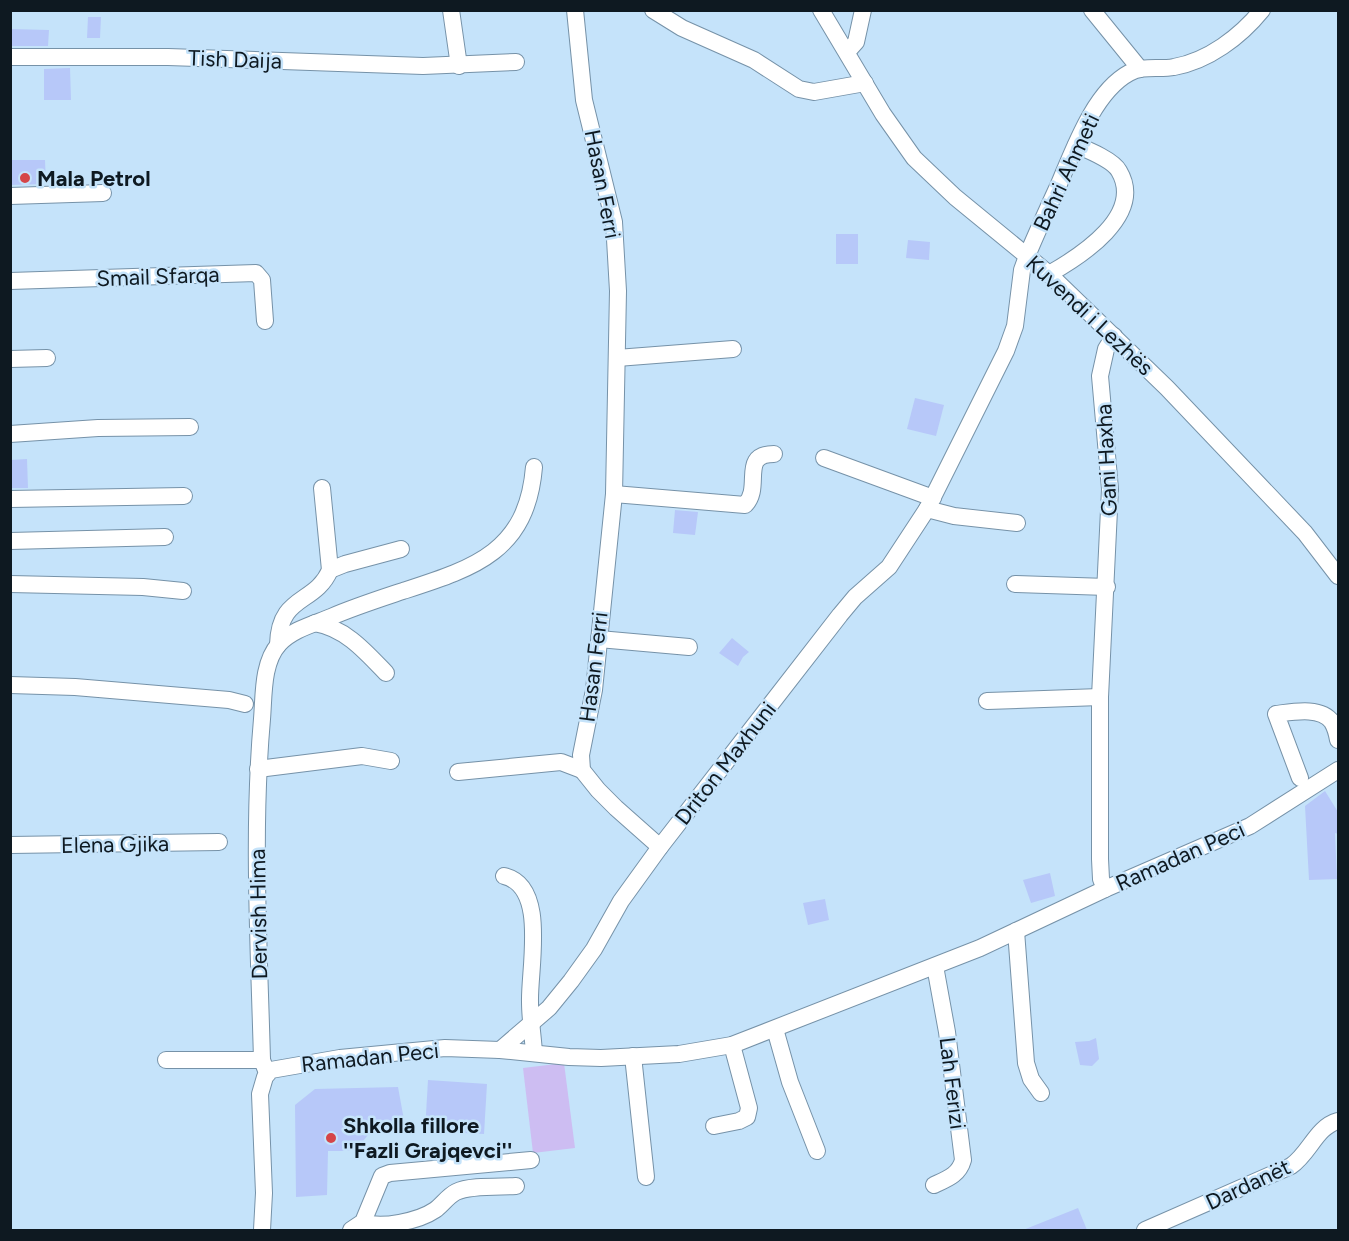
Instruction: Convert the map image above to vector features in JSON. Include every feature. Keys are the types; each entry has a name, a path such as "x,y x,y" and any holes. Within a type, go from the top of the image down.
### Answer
{"street":[{"path":"451,10 459,66"},
{"name":"Hasan Ferri","path":"575,10 584,100 614,222 618,291 614,494 594,690 581,755 582,770"},
{"path":"653,10 682,28 754,60 799,89 814,92 865,83"},
{"name":"Kuvendi i Lezhës","path":"821,10 899,138 914,158 955,196 1049,274 1114,336 1222,444 1305,533 1338,576"},
{"path":"847,52 856,42 863,10"},
{"path":"1092,10 1140,69 1173,67 1206,55 1234,39 1262,10"},
{"name":"Tish Daija","path":"10,57 168,57 459,66 516,62"},
{"name":"Bahri Ahmeti","path":"1027,256 1090,115 1107,94 1129,73 1140,69"},
{"path":"1049,274 1065,265 1105,233 1120,214 1126,191 1119,170 1100,156 1076,145"},
{"path":"10,196 104,193"},
{"name":"Driton Maxhuni","path":"500,1050 532,1025 571,981 594,949 621,901 660,847 840,615 855,597 889,567 930,504 1006,351 1015,326 1022,270 1027,256"},
{"name":"Smail Sfarqa","path":"10,281 256,273 262,280 265,321"},
{"name":"Gani Haxha","path":"1105,889 1101,879 1100,859 1100,697 1110,489 1100,376 1106,349 1114,336"},
{"path":"617,358 733,349"},
{"path":"10,359 46,357"},
{"path":"10,434 98,428 190,427"},
{"path":"614,494 745,505 751,499 757,458 763,454 774,454"},
{"path":"824,458 954,516 1017,523"},
{"path":"278,645 295,632 315,623 442,579 472,566 495,551 514,531 521,519 530,495 534,467"},
{"path":"322,488 330,570 401,549"},
{"path":"10,499 184,496"},
{"path":"10,541 165,537"},
{"name":"Dervish Hima","path":"264,1067 257,836 258,769 266,679 270,660 278,645 282,621 287,611 296,602 323,584 330,570"},
{"path":"10,584 143,587 183,591"},
{"path":"1015,584 1107,587"},
{"path":"315,623 329,625 339,630 365,651 386,673"},
{"path":"599,639 689,647"},
{"path":"10,685 229,700 245,704"},
{"path":"127,692 134,686 227,690"},
{"path":"987,701 1100,697"},
{"path":"1300,778 1276,714 1292,712 1321,714 1330,720 1338,740"},
{"path":"258,769 363,756 391,761"},
{"path":"458,772 561,762 582,770 616,808 660,847"},
{"name":"Ramadan Peci","path":"264,1067 276,1068 387,1052 445,1048 601,1058 679,1054 732,1045 935,966 1250,826 1338,770"},
{"name":"Elena Gjika","path":"10,845 219,842"},
{"path":"504,876 514,879 523,886 530,904 533,931 530,1001 534,1053"},
{"path":"1016,931 1026,1063 1031,1079 1041,1092"},
{"name":"Lah Ferizi","path":"934,1185 953,1176 960,1169 963,1160 947,1032 935,966"},
{"path":"775,1029 790,1082 818,1151"},
{"path":"714,1126 747,1117 749,1108 732,1045"},
{"path":"633,1056 646,1177"},
{"path":"166,1060 264,1067 260,1094 262,1230"},
{"name":"Dardanët","path":"1145,1230 1291,1166 1302,1159 1324,1128 1338,1121"},
{"path":"357,1226 382,1176 390,1173 531,1160"},
{"path":"357,1226 406,1222 435,1210 456,1192 516,1186"}],"shaded area":[{"path":"564,1063 575,1148 533,1153 523,1068"}],"building":[{"path":"88,17 101,17 100,38 87,38"},
{"path":"10,29 49,30 48,46 10,46"},
{"path":"70,68 71,100 44,100 44,69"},
{"path":"10,160 45,160 46,184 10,185"},
{"path":"836,234 858,234 858,264 836,264"},
{"path":"908,240 930,242 929,260 906,258"},
{"path":"915,398 944,405 936,436 907,429"},
{"path":"27,459 28,488 10,488 10,460"},
{"path":"675,510 698,512 695,535 673,533"},
{"path":"732,638 749,652 738,666 719,653"},
{"path":"1325,791 1338,812 1338,834 1335,833 1337,879 1309,880 1305,806"},
{"path":"1050,873 1055,896 1031,903 1023,880"},
{"path":"825,899 829,920 808,925 803,903"},
{"path":"1096,1038 1099,1059 1092,1066 1080,1065 1075,1042"},
{"path":"428,1080 487,1084 484,1134 425,1131"},
{"name":"Shkolla fillore ''Fazli Grajqevci''","path":"398,1087 404,1120 376,1125 355,1151 328,1151 327,1195 296,1197 295,1105 315,1089"},
{"path":"1078,1208 1087,1230 1023,1230"}],"place":[{"name":"Mala Petrol","path":"25,178"},
{"name":"Shkolla fillore ''Fazli Grajqevci''","path":"331,1138"}]}
